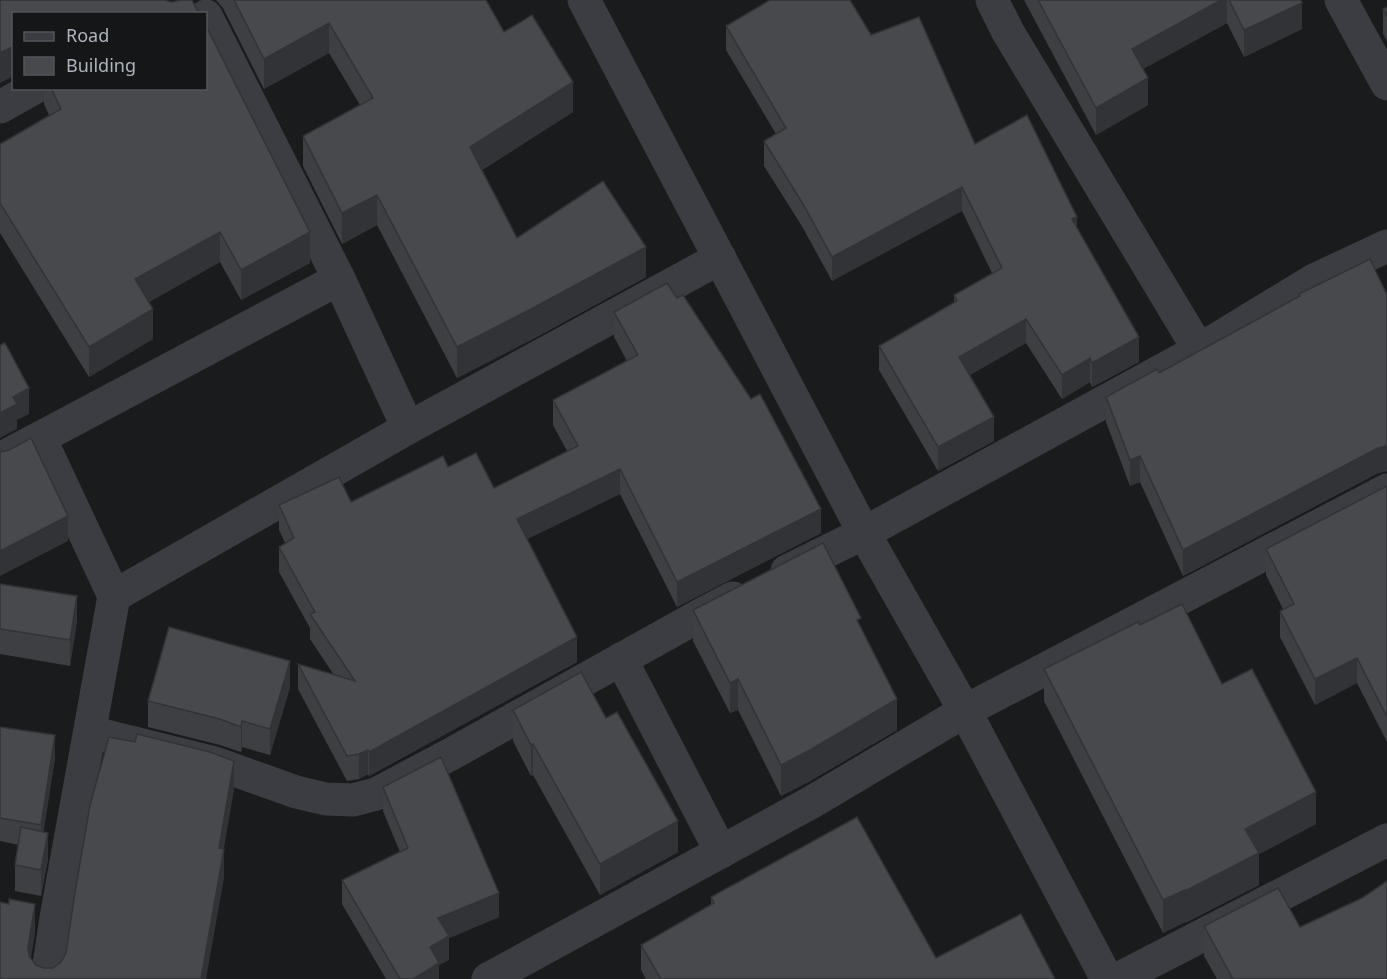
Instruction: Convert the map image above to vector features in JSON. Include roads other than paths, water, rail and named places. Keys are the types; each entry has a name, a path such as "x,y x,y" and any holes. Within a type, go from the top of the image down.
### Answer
{"street":[{"path":"584,0 864,532 965,711 1107,979"},
{"path":"992,0 1008,32 1199,350"},
{"path":"1341,0 1387,84"},
{"path":"207,27 339,279 408,428"},
{"path":"0,107 30,90"},
{"path":"90,732 215,763 296,792 326,799 353,800 376,794 706,612 864,532 1199,350 1314,280 1387,246"},
{"path":"114,596 408,428 720,258"},
{"path":"0,459 339,279"},
{"path":"40,438 114,596 46,979"},
{"path":"488,979 812,802 965,711 1387,490"},
{"path":"621,659 721,852"},
{"path":"1118,979 1387,840"},
{"path":"22,911 56,918"}]}
